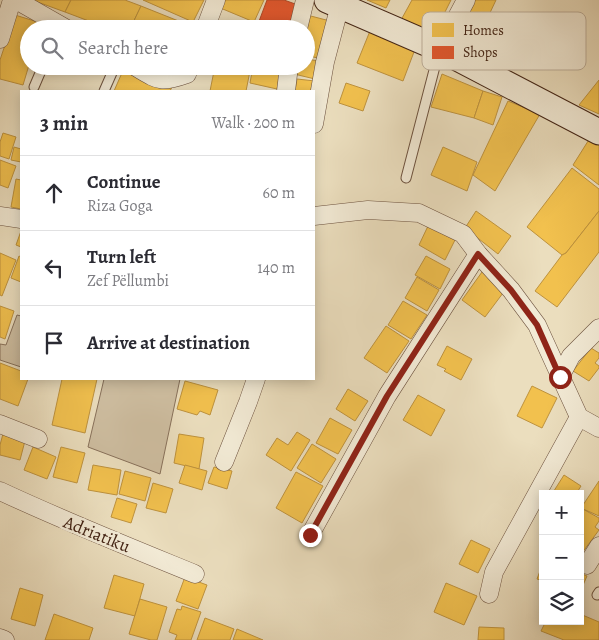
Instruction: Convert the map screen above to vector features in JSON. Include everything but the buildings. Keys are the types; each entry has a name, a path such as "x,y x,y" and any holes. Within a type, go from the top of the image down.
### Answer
{"street":[{"path":"0,39 12,0"},
{"path":"16,0 50,20"},
{"path":"208,20 216,0"},
{"path":"300,20 305,0"},
{"path":"460,12 466,0"},
{"path":"315,118 333,3 422,41"},
{"path":"480,70 599,132"},
{"path":"149,75 158,80 173,79 184,75"},
{"path":"286,90 288,75"},
{"path":"315,216 368,210 419,213 463,234 478,254 511,290 537,325 579,417 599,428"},
{"path":"0,216 20,219"},
{"path":"310,535 387,396 478,254"},
{"path":"560,377 571,356 599,328"},
{"path":"224,462 256,380"},
{"path":"489,594 494,572 579,417"},
{"path":"0,424 38,439"},
{"name":"Adriatiku","path":"0,491 56,518 195,574"},
{"path":"587,565 599,546"},
{"path":"0,638 5,640"}],"lane":[{"path":"406,178 434,70"},
{"path":"34,87 39,75"},
{"path":"104,90 111,75"}],"shaded area":[{"path":"17,315 20,316 20,367 0,360 0,344 6,345"},
{"path":"104,380 180,380 160,474 88,447"}],"route":[{"path":"310,535 387,396 478,254 511,290 537,325 560,377"}]}
